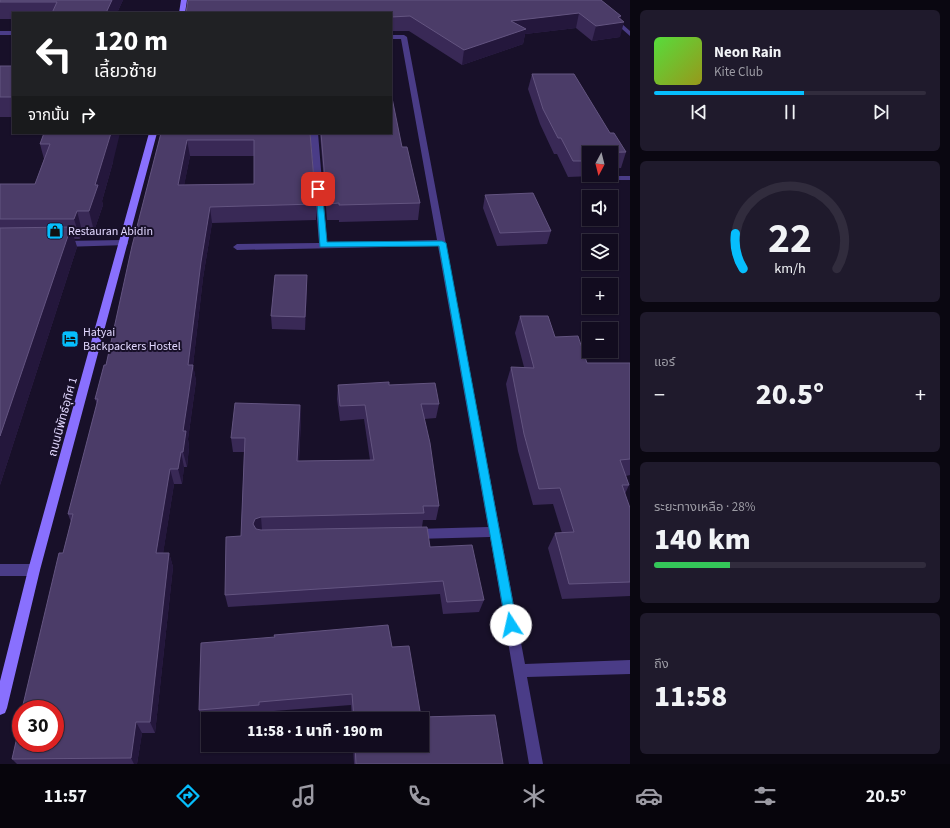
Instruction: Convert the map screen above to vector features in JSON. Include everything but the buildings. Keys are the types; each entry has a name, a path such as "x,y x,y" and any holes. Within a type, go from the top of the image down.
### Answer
{"street":[{"path":"182,12 184,0"},
{"path":"592,0 630,34"},
{"path":"0,33 12,33"},
{"path":"392,37 404,37 536,764"},
{"name":"ถนนนิพัทธ์อุทิศ 1","path":"0,708 34,570 153,134"},
{"path":"314,134 323,245"},
{"path":"618,178 630,178"},
{"path":"54,244 124,243"},
{"path":"237,247 442,243"},
{"path":"402,534 495,532"},
{"path":"0,570 34,570"},
{"path":"520,671 630,667"}],"place":[{"name":"Restauran Abidin","path":"55,231"},
{"name":"Hatyai Backpackers Hostel","path":"70,339"}],"route":[{"path":"318,189 323,245 442,243 511,625"}]}
